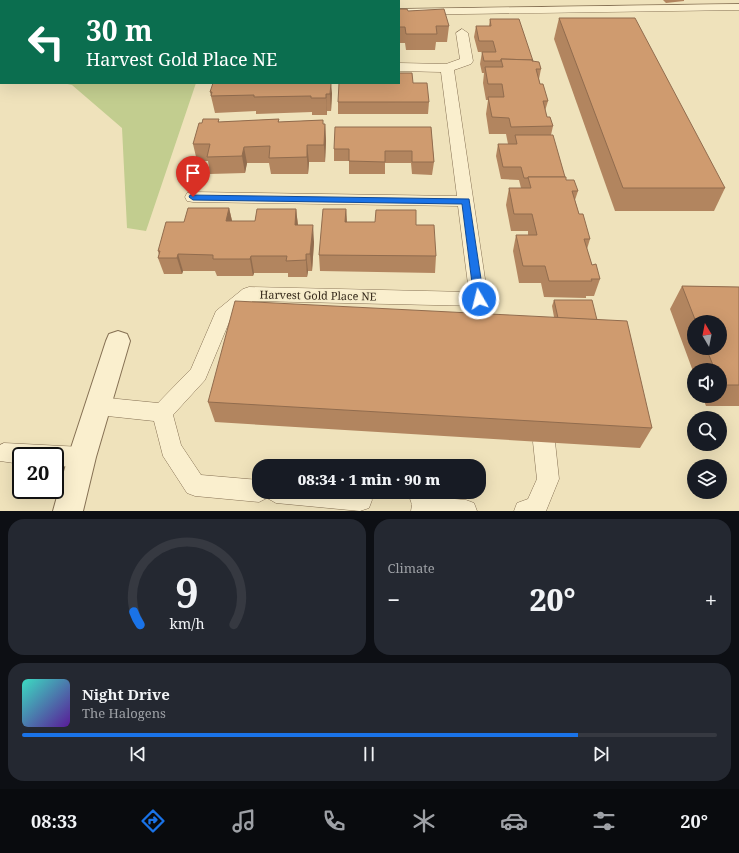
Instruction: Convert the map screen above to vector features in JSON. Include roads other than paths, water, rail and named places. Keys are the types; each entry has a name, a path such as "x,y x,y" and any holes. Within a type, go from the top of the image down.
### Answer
{"street":[{"path":"68,511 82,457 118,341"}],"lane":[{"path":"400,12 739,7"},
{"path":"400,67 447,68 467,61 462,33"},
{"name":"Harvest Gold Place NE","path":"162,413 198,374 223,316 249,294 479,299 447,68"},
{"path":"193,197 466,201"},
{"path":"98,406 162,413 171,449 195,485 252,489"},
{"path":"524,511 536,507 548,479 544,442"},
{"path":"4,453 82,457"},
{"path":"343,499 362,501"},
{"path":"421,503 466,511"}]}
